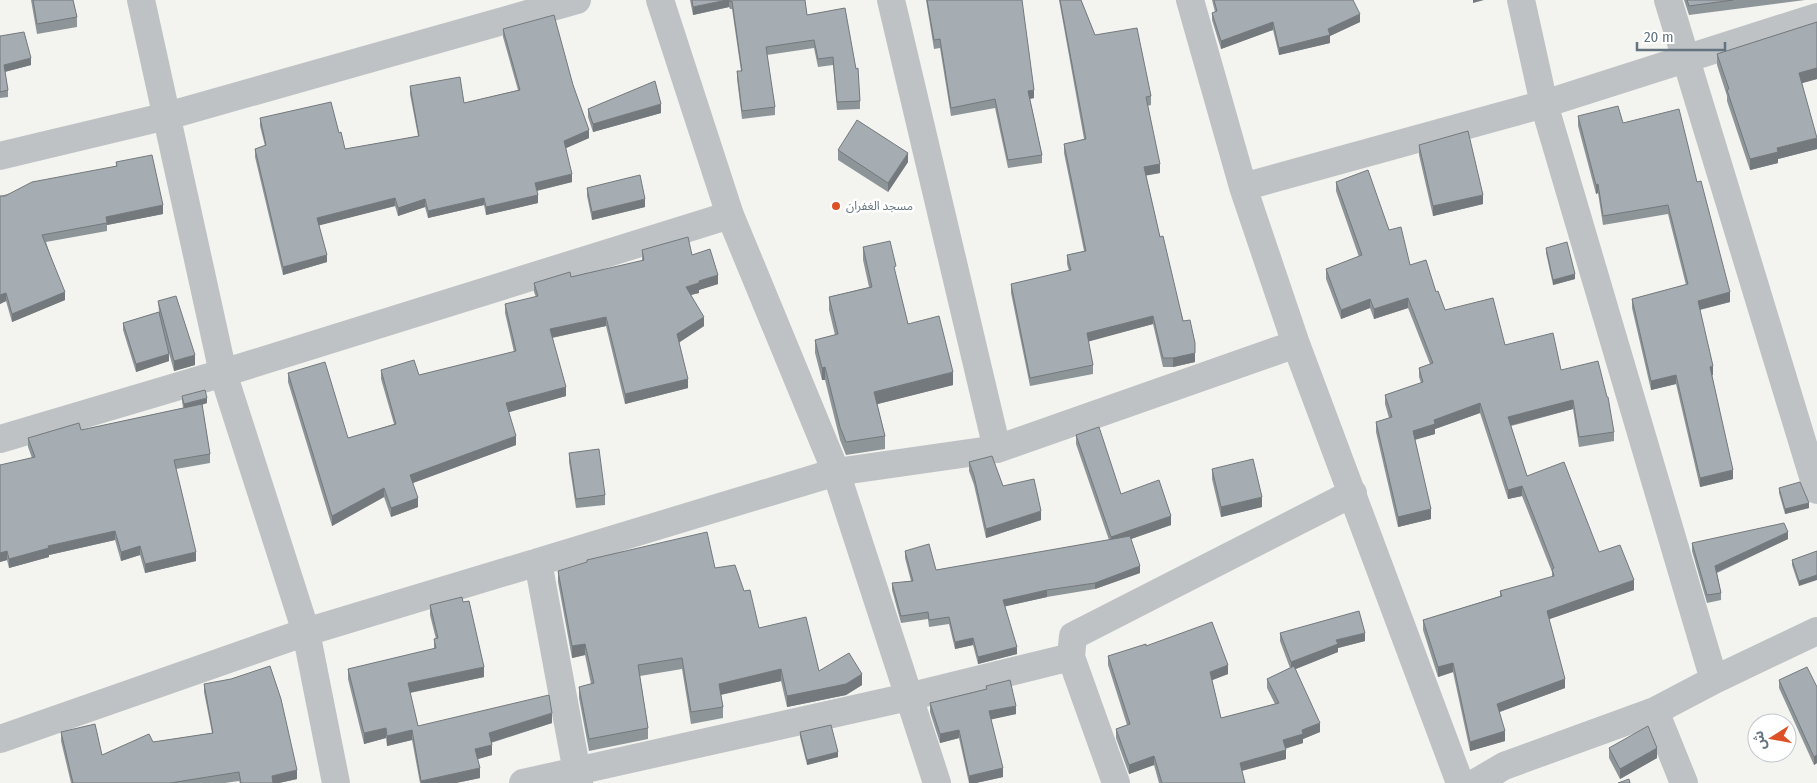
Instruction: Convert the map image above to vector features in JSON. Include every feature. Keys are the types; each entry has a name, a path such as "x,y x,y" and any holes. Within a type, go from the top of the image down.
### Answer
{"street":[{"path":"142,0 223,373 306,632 336,783"},
{"path":"0,156 167,116 577,0"},
{"path":"660,0 730,215 836,472 937,783"},
{"path":"891,0 997,449"},
{"path":"1190,0 1243,187 1296,344 1353,492 1460,783"},
{"path":"1521,0 1544,104 1714,680"},
{"path":"1668,0 1817,490"},
{"path":"1243,187 1544,104 1817,17"},
{"path":"0,439 223,373 730,215"},
{"path":"0,739 306,632 836,472 997,449 1296,344"},
{"path":"1116,783 1071,657 1074,636 1353,492"},
{"path":"538,562 578,778"},
{"path":"1475,783 1504,766 1655,711 1714,680 1817,631"},
{"path":"523,783 578,778 1071,657"},
{"path":"1655,711 1684,783"}],"building":[{"path":"33,0 73,0 77,17 37,24"},
{"path":"692,0 727,0 693,7"},
{"path":"729,0 805,0 807,15 845,8 856,69 858,68 860,101 837,102 833,57 818,59 814,40 766,47 775,107 742,111 737,71 742,71 732,1 730,2"},
{"path":"927,0 1022,0 1034,90 1028,91 1042,155 1008,160 995,99 951,108 940,39 934,40"},
{"path":"1060,0 1081,0 1095,35 1137,28 1151,96 1146,97 1160,164 1144,167 1160,237 1163,236 1183,321 1190,320 1195,353 1173,358 1163,358 1153,316 1087,333 1093,365 1030,378 1011,284 1071,270 1067,255 1086,251 1064,144 1086,139"},
{"path":"1214,0 1353,0 1360,14 1328,29 1330,35 1279,48 1273,22 1221,41 1212,13 1217,11"},
{"path":"1687,0 1733,0 1689,6"},
{"path":"554,15 573,85 589,130 564,141 572,174 535,183 538,195 486,207 484,198 428,211 425,199 398,208 395,198 317,218 327,255 283,267 255,149 266,145 260,118 331,102 345,149 419,136 410,86 460,77 464,103 520,90 503,29"},
{"path":"1817,22 1817,68 1799,73 1817,138 1777,148 1778,152 1750,159 1717,54"},
{"path":"24,32 31,58 4,65 8,90 0,92 0,36"},
{"path":"655,81 661,104 593,124 588,109"},
{"path":"1618,106 1623,123 1679,109 1697,182 1701,181 1730,292 1698,301 1713,366 1710,367 1733,470 1700,478 1676,375 1651,381 1632,299 1688,284 1668,205 1603,216 1598,184 1596,185 1578,116"},
{"path":"857,120 908,153 888,183 838,150"},
{"path":"1468,131 1483,195 1433,206 1419,145"},
{"path":"152,155 163,205 106,217 107,223 42,235 65,292 12,314 6,293 0,295 0,196 5,196 32,182 117,166 116,162"},
{"path":"1368,170 1389,230 1401,227 1410,265 1426,260 1436,292 1438,291 1445,310 1493,298 1505,345 1553,333 1561,370 1598,361 1608,397 1614,432 1579,437 1573,400 1508,417 1527,476 1564,462 1599,552 1620,545 1634,580 1547,611 1565,679 1497,704 1505,731 1470,742 1453,663 1438,667 1423,620 1502,596 1500,591 1554,576 1552,569 1554,568 1522,486 1508,490 1480,403 1434,420 1435,424 1413,431 1431,509 1398,517 1376,422 1392,417 1385,395 1423,382 1419,368 1433,363 1408,298 1374,309 1370,299 1341,310 1326,269 1362,255 1336,182"},
{"path":"640,175 645,199 592,212 587,188"},
{"path":"688,237 692,255 710,249 718,275 686,287 704,317 677,334 688,379 625,394 606,317 550,329 566,387 506,403 516,436 410,475 418,498 391,508 384,488 332,516 288,373 325,362 348,438 396,424 381,370 414,360 419,375 516,351 505,304 538,296 534,283 570,272 571,277 644,260 642,250"},
{"path":"890,241 896,266 894,267 908,324 939,316 953,372 874,392 885,436 846,442 840,427 825,367 822,368 815,340 838,334 829,297 872,287 863,247"},
{"path":"1567,242 1575,274 1553,280 1546,248"},
{"path":"176,296 195,355 174,361 158,301"},
{"path":"159,312 169,354 136,364 123,323"},
{"path":"205,390 207,398 184,404 182,396"},
{"path":"202,404 210,454 174,460 196,552 145,564 140,546 121,552 115,531 48,546 49,548 9,559 7,551 0,553 0,465 35,457 28,438 79,423 81,430"},
{"path":"1099,427 1121,494 1159,480 1171,516 1111,537 1076,435"},
{"path":"599,449 605,495 576,499 569,453"},
{"path":"992,456 1003,486 1034,479 1041,511 986,529 969,462"},
{"path":"1253,459 1262,497 1221,507 1212,469"},
{"path":"1800,482 1809,503 1785,509 1779,488"},
{"path":"1784,523 1788,532 1715,566 1721,593 1707,595 1692,543"},
{"path":"707,532 715,568 735,565 744,591 750,590 759,628 806,617 819,671 849,653 862,674 846,684 787,696 781,669 719,684 723,707 691,712 682,658 638,665 648,728 589,739 579,687 594,683 585,644 572,646 558,571 587,562 587,560"},
{"path":"1130,536 1140,566 1095,583 1047,590 1003,600 1017,647 978,657 973,638 955,642 949,617 929,620 928,612 901,616 892,583 913,581 905,551 929,544 936,570"},
{"path":"1817,551 1817,575 1799,581 1792,560"},
{"path":"462,597 463,602 469,601 484,667 408,683 418,726 549,695 552,713 489,733 492,745 475,749 480,768 421,781 412,730 387,736 386,728 364,733 348,669 436,648 434,639 438,638 430,605"},
{"path":"1359,611 1365,633 1336,640 1338,644 1291,662 1280,633"},
{"path":"1212,622 1228,665 1210,672 1221,718 1279,703 1267,679 1294,666 1320,723 1302,730 1303,734 1283,740 1286,750 1240,763 1245,783 1162,783 1154,756 1129,765 1116,729 1130,724 1108,656 1146,644 1146,646"},
{"path":"270,666 281,699 297,770 272,776 273,783 241,783 239,772 170,783 73,783 61,732 95,724 102,755 149,734 153,742 213,733 204,684 231,679"},
{"path":"1807,667 1817,687 1817,755 1814,757 1797,720 1797,713 1794,713 1779,680"},
{"path":"1010,680 1016,706 989,711 1003,768 969,776 959,730 940,734 930,703 987,689 986,686"},
{"path":"831,725 838,752 807,760 800,732"},
{"path":"1648,726 1657,748 1620,769 1609,748"},
{"path":"1629,779 1630,783 1618,783"}],"place":[{"name":"مسجد الغفران","path":"836,206"}]}
